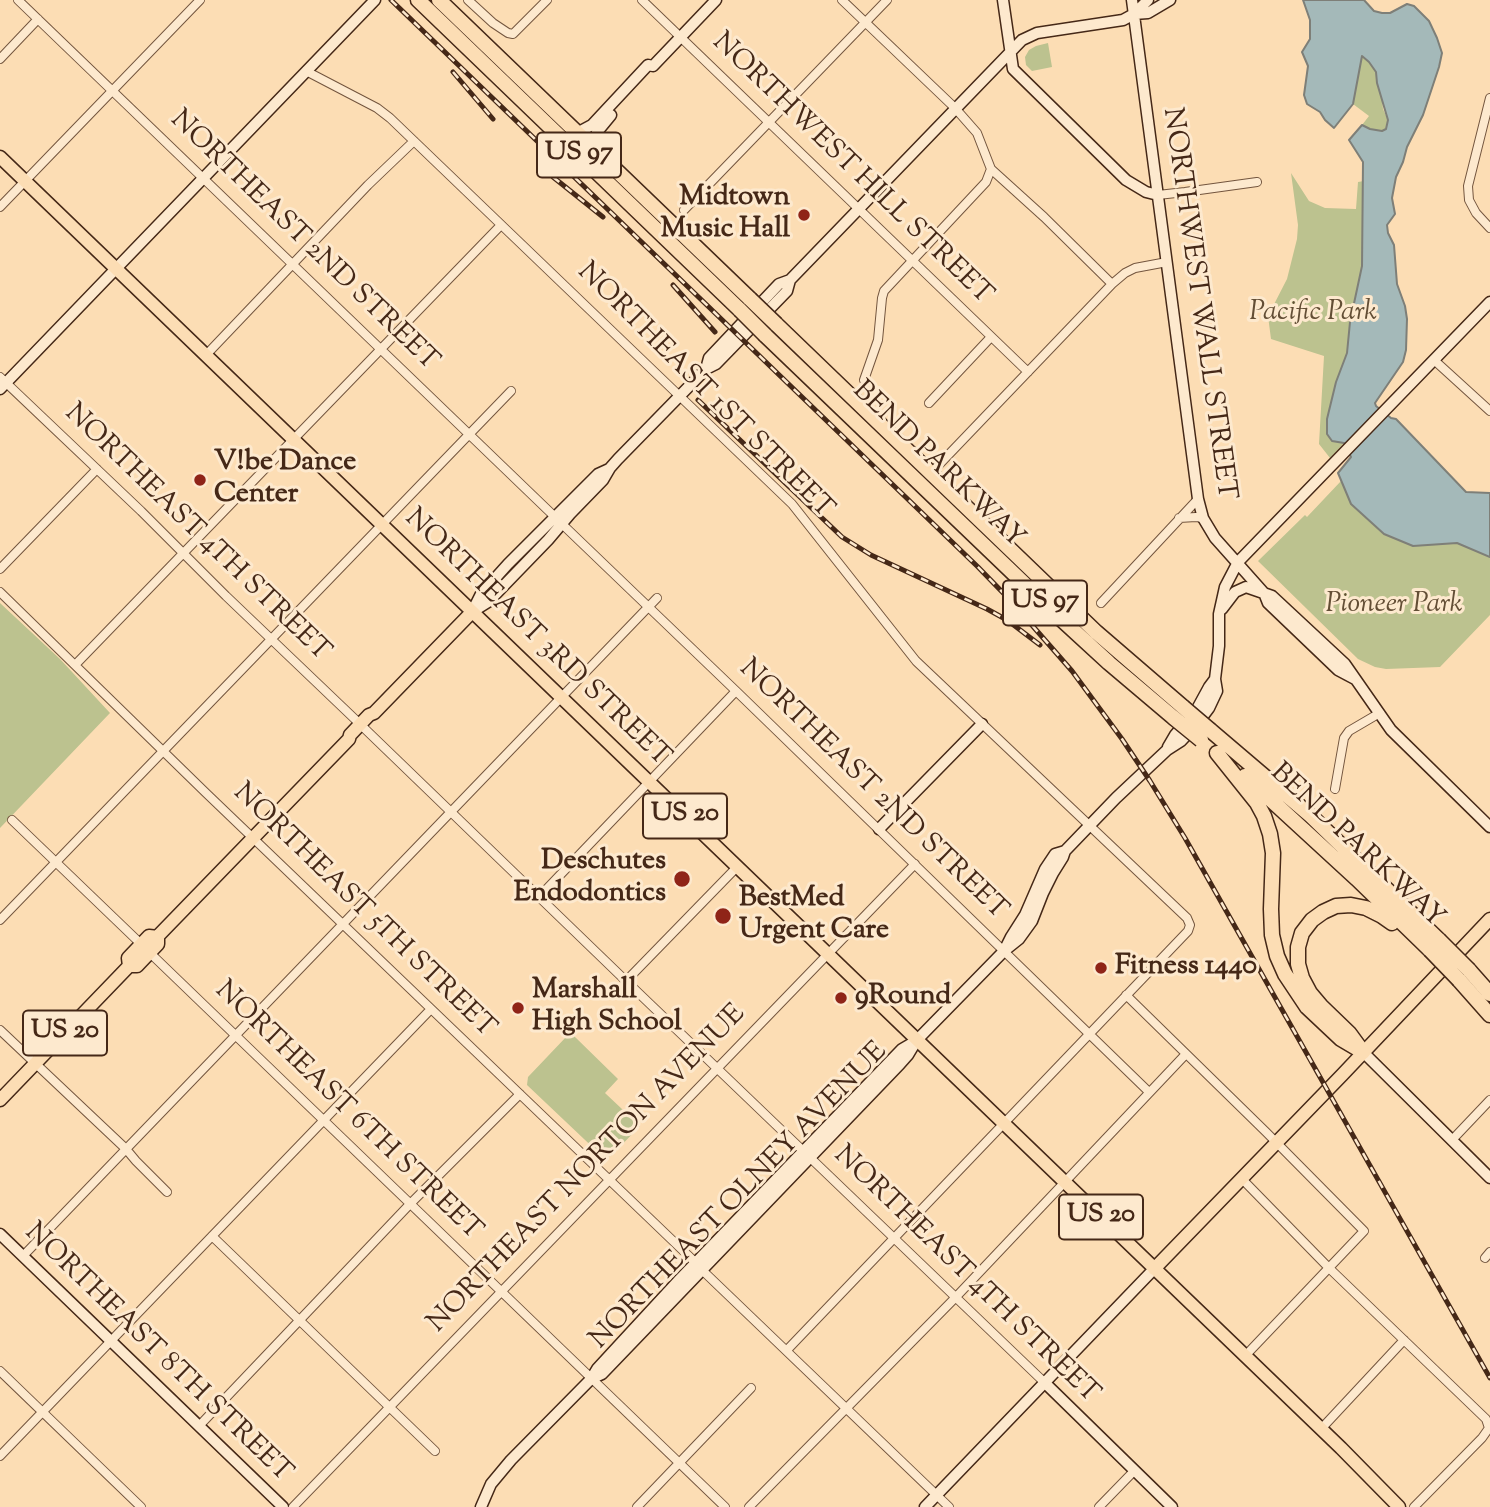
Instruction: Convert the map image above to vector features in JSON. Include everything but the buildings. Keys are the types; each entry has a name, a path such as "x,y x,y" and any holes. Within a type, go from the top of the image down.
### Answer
{"highway":[{"name":"BEND PARKWAY","path":"418,0 744,321 765,335 1041,600 1109,663 1300,806 1432,946"},
{"name":"BEND PARKWAY","path":"439,0 1192,723 1217,754 1293,819 1432,946 1490,994"},
{"path":"1217,754 1257,803 1270,834 1273,853 1272,934 1285,974 1307,1007 1341,1039 1363,1052"},
{"path":"1363,1052 1349,1033 1310,993 1302,978 1298,964 1298,947 1302,933 1312,920 1323,912 1336,906 1351,905 1379,914 1408,936 1432,946"},
{"name":"BEND PARKWAY","path":"1466,974 1490,1016"},
{"path":"1466,974 1490,986"}],"main road":[{"path":"2,383 375,0"},
{"path":"592,147 603,124 653,70 653,66 716,0"},
{"path":"1003,0 1013,69 1136,187 1158,195"},
{"name":"NORTHWEST WALL STREET","path":"1132,0 1198,499 1203,518 1215,538 1264,593 1268,603 1338,670 1355,679"},
{"path":"145,948 149,936 158,937 349,739 354,739 369,715 374,713 472,612 488,602 559,521 603,480 610,468 706,369 709,358 779,284 790,280 1022,40 1037,33 1123,20 1134,14 1148,0"},
{"path":"1134,14 1149,13 1170,0"},
{"path":"576,133 592,125 648,65 653,66"},
{"name":"NORTHEAST 3RD STREET","path":"0,157 1399,1507"},
{"path":"1219,614 1225,587 1238,562 1490,302"},
{"path":"1219,614 1240,589 1245,587 1264,593"},
{"name":"NORTHWEST WALL STREET","path":"1264,593 1282,604 1345,663 1378,714 1410,750 1490,827"},
{"name":"NORTHEAST OLNEY AVENUE","path":"481,1507 491,1484 511,1460 590,1379 602,1374 902,1049 917,1040 1004,951 1010,937 1026,915 1045,869 1055,854 1065,851 1167,750 1175,735 1192,723 1215,679 1219,614"},
{"path":"1312,644 1317,643 1337,657"},
{"path":"879,829 982,724"},
{"path":"925,1507 1490,919"},
{"name":"US 20","path":"0,1100 129,967 128,958 145,948"},
{"path":"1363,1052 1490,1178"},
{"name":"NORTHEAST 8TH STREET","path":"0,1234 283,1507"},
{"name":"NORTHEAST 4TH STREET","path":"1044,1382 1172,1507"}],"street":[{"name":"NORTHEAST 2ND STREET","path":"18,0 470,433 1149,1092"},
{"path":"0,207 200,0"},
{"path":"468,0 493,23 513,34 547,0"},
{"name":"NORTHWEST HILL STREET","path":"642,0 1028,372"},
{"path":"842,0 956,108 977,133 991,169 1112,284"},
{"path":"684,209 887,0"},
{"path":"0,59 38,19"},
{"name":"NORTHEAST 1ST STREET","path":"306,72 377,108 414,141 792,504 916,661 1187,918 1190,925 1188,931 1126,995"},
{"path":"1490,97 1468,186 1469,200 1476,213 1490,228"},
{"path":"206,355 361,191 414,141"},
{"path":"864,380 878,340 884,291 986,183 991,169"},
{"path":"1158,195 1257,182"},
{"path":"75,665 501,225"},
{"path":"931,473 1112,284 1135,268 1167,262"},
{"path":"929,403 991,337"},
{"path":"1434,360 1490,411"},
{"name":"NORTHEAST 4TH STREET","path":"2,383 97,469 1044,1382"},
{"path":"0,920 511,391"},
{"path":"0,569 97,469"},
{"path":"1101,603 1198,499"},
{"path":"1179,518 1203,518"},
{"name":"NORTHEAST 5TH STREET","path":"0,592 949,1507"},
{"path":"23,1256 657,598"},
{"path":"539,897 736,691"},
{"path":"1335,789 1344,738 1349,731 1378,714"},
{"name":"NORTHEAST 6TH STREET","path":"12,820 725,1507"},
{"name":"NORTHEAST NORTON AVENUE","path":"293,1507 915,864"},
{"path":"626,981 737,867"},
{"path":"787,1350 1126,995 1364,1231 1245,1356"},
{"path":"0,1456 431,1009"},
{"path":"0,1030 167,1192"},
{"path":"749,1507 955,1298 1185,1055"},
{"path":"199,1426 410,1204 520,1094"},
{"path":"1451,1140 1490,1100"},
{"path":"1242,1179 1328,1268 1486,1419 1489,1428 1482,1438 1414,1507"},
{"path":"212,1236 435,1451"},
{"path":"1321,1429 1404,1340"},
{"path":"0,1371 141,1507"},
{"path":"637,1507 751,1388"},
{"path":"1099,1507 1134,1471"}],"green space":[{"path":"1048,43 1052,67 1032,71 1026,65 1025,57 1029,50"},
{"path":"1362,55 1376,72 1383,109 1388,120 1386,129 1382,131 1362,125 1369,116 1353,104"},
{"name":"Pacific Park","path":"1291,173 1309,201 1325,208 1356,209 1358,182 1364,181 1362,266 1350,322 1347,353 1336,382 1327,419 1332,441 1344,443 1330,458 1319,444 1324,356 1271,339 1268,316 1287,279 1297,239 1298,225"},
{"name":"Pioneer Park","path":"1341,481 1351,504 1384,534 1413,546 1457,543 1490,557 1490,615 1440,667 1386,669 1358,659 1258,561 1305,515 1307,517"},
{"path":"0,603 60,659 110,713 0,828"},
{"path":"567,1036 574,1036 618,1079 605,1093 640,1126 611,1156 603,1157 527,1085 528,1077"}],"shaded area":[{"path":"1303,0 1364,0 1374,11 1382,13 1390,13 1407,4 1414,6 1429,21 1437,38 1442,53 1439,67 1423,115 1396,177 1392,198 1395,214 1387,225 1394,245 1397,284 1407,319 1406,350 1403,362 1375,403 1391,418 1396,419 1466,492 1490,493 1490,557 1457,543 1413,546 1384,534 1351,504 1338,473 1351,457 1344,443 1332,441 1327,434 1327,419 1336,382 1347,353 1350,322 1362,266 1363,162 1349,140 1362,125 1382,131 1386,129 1388,120 1376,72 1362,56 1353,104 1334,128 1320,112 1307,104 1304,95 1308,66 1302,52 1310,39 1310,20"}],"railway":[{"path":"391,0 978,567 1072,671 1122,739 1185,838 1490,1378"},
{"path":"453,72 493,119"},
{"path":"553,177 603,217"},
{"path":"673,285 715,332"},
{"path":"698,400 842,537 871,555 987,609 1007,620 1040,645"}],"place":[{"name":"Midtown Music Hall","path":"804,215"},
{"name":"V!be Dance Center","path":"200,480"},
{"name":"Deschutes Endodontics","path":"682,879"},
{"name":"BestMed Urgent Care","path":"723,916"},
{"name":"Fitness 1440","path":"1101,968"},
{"name":"9Round","path":"841,998"},
{"name":"Marshall High School","path":"518,1008"}]}
